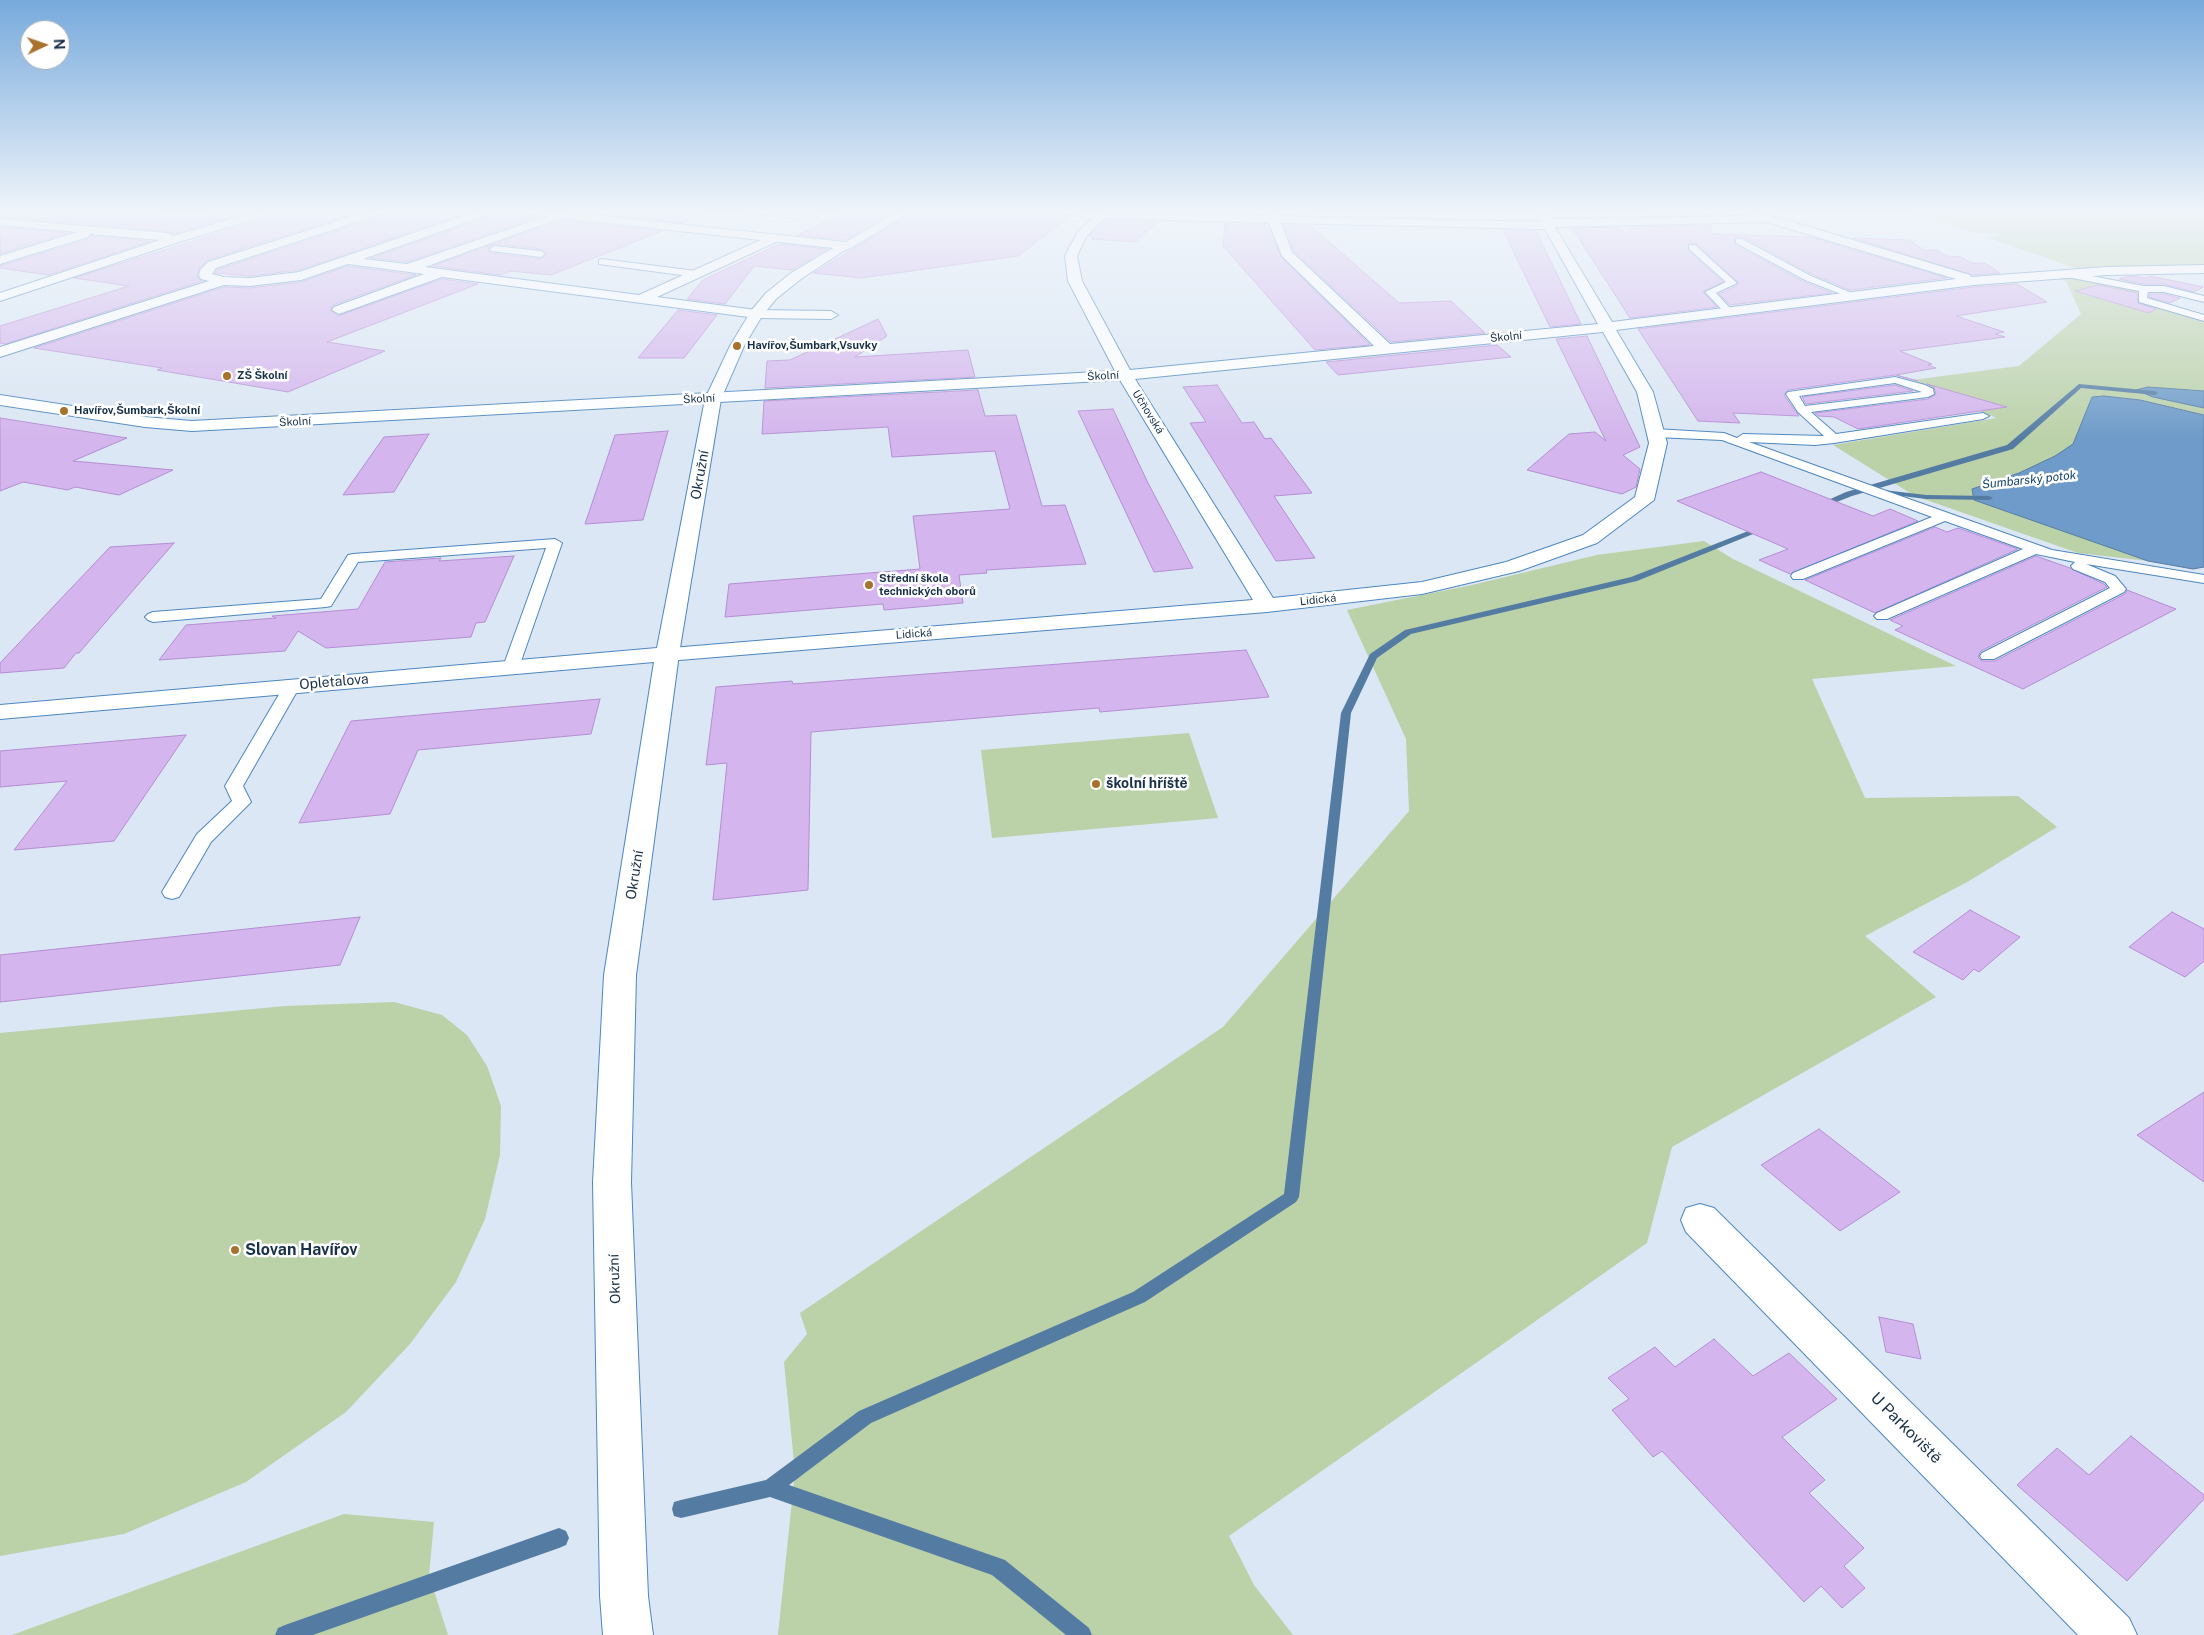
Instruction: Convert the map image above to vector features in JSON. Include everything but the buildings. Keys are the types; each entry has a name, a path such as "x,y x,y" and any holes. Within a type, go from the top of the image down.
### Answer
{"street":[{"path":"0,297 29,287"},
{"path":"0,352 203,287"},
{"path":"339,310 401,287"},
{"path":"553,287 756,314 831,315"},
{"path":"621,296 640,287"},
{"path":"643,298 667,287"},
{"name":"Okružní","path":"628,1635 624,1586 613,1221 613,1142 620,975 667,654 713,399 738,346 756,314 771,296 782,287"},
{"name":"Učňovská","path":"1078,287 1125,374 1267,605"},
{"path":"1322,287 1387,350"},
{"name":"Lidická","path":"667,654 1267,605 1422,588 1512,567 1590,539 1644,500 1658,443 1645,392 1585,287"},
{"name":"Školní","path":"0,400 144,422 192,426 713,399 1125,374 1387,350 1608,327 1924,287"},
{"name":"Opletalova","path":"0,712 667,654"},
{"name":"U Parkoviště","path":"1700,1220 2112,1635"}],"lane":[{"path":"1721,287 1710,292 1729,312"},
{"path":"1832,287 1854,296"},
{"path":"2131,287 2144,290 2164,289 2204,299"},
{"path":"2144,290 2142,300 2204,318"},
{"path":"1802,410 1928,394 1929,391 1895,380 1792,394 1802,410 1834,439"},
{"path":"1655,433 1815,442 1983,416"},
{"path":"1724,437 2042,552 2110,579 2119,589 1988,656"},
{"path":"1798,576 1943,517"},
{"path":"153,617 326,603 353,558 555,543 511,667"},
{"path":"1882,616 2042,552 2204,579"},
{"path":"172,892 204,838 242,802 234,786 292,686"}],"green space":[{"path":"2069,287 2144,289 2143,300 2204,318 2204,415 2140,400 2104,396 2092,397 2073,444 2055,456 2019,473 1972,490 1974,500 2148,561 2078,553 1915,496 1833,445 1996,418 1912,380 2019,366 2081,314"},
{"path":"1704,541 1733,559 1956,666 1812,679 1865,798 2018,796 2057,827 1969,881 1865,936 1936,997 1672,1147 1647,1243 1229,1536 1254,1585 1293,1635 778,1635 795,1472 784,1362 807,1334 800,1313 1223,1027 1409,811 1406,739 1347,610 1472,585 1597,555"},
{"name":"školní hříště","path":"1189,733 1218,818 992,838 981,750"},
{"name":"Slovan Havířov","path":"394,1002 442,1015 467,1035 487,1066 501,1106 500,1155 485,1219 456,1282 410,1344 346,1412 246,1482 124,1534 0,1556 0,1033 285,1006"},
{"path":"344,1514 434,1522 429,1575 448,1635 12,1635"}],"water":[{"path":"2148,387 2204,391 2204,408 2153,397 2136,390"},
{"path":"2104,396 2140,400 2204,415 2204,567 2193,569 2148,561 1974,500 1972,489 2019,473 2055,456 2073,444 2092,397"}],"waterway":[{"path":"1821,505 1849,494 2010,447 2079,386 2155,393"},
{"name":"Šumbarský potok","path":"1878,491 1926,497 1989,498"},
{"path":"770,1488 865,1417 1139,1297 1291,1197 1346,713 1373,656 1408,632 1634,579 1764,528"},
{"path":"681,1509 770,1488"},
{"path":"770,1488 998,1567 1082,1635"},
{"path":"285,1635 559,1538"}],"place":[{"name":"Havířov,Šumbark,Vsuvky","path":"737,346"},
{"name":"ZŠ Školní","path":"227,376"},
{"name":"Havířov,Šumbark,Školní","path":"64,411"},
{"name":"Střední škola technických oborů","path":"869,585"},
{"name":"školní hříště","path":"1096,784"},
{"name":"Slovan Havířov","path":"235,1250"}]}
